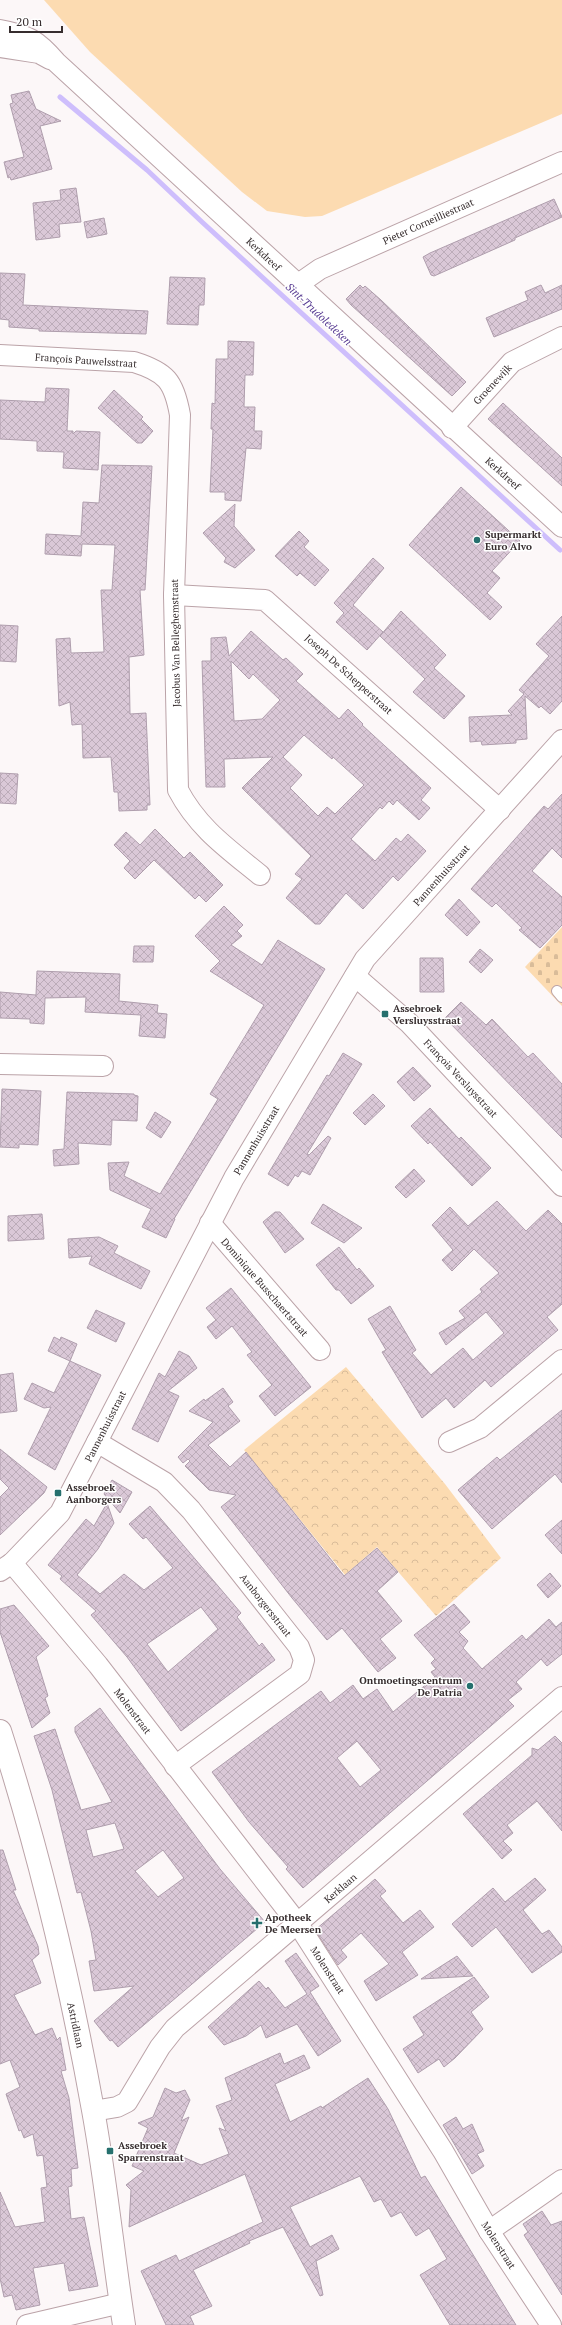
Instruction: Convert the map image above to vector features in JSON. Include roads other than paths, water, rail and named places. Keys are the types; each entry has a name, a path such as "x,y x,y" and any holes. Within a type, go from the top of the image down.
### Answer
{"main road":[{"name":"Astridlaan","path":"0,1731 39,1862 61,1954 94,2111 124,2325"}],"street":[{"name":"Kerkdreef","path":"0,30 30,37 41,44 56,62 452,428 562,527"},
{"name":"Kerkdreef","path":"0,47 39,53 56,62"},
{"name":"Pieter Corneilliestraat","path":"297,285 320,269 562,162"},
{"name":"Groenewijk","path":"452,428 512,362 561,340"},
{"name":"François Pauwelsstraat","path":"0,354 134,362 149,367 168,379"},
{"name":"Jacobus Van Belleghemstraat","path":"168,379 177,396 180,415 174,595 178,790 189,810 204,828 260,875"},
{"name":"Joseph De Schepperstraat","path":"174,595 265,600 500,810"},
{"name":"Pannenhuisstraat","path":"6,1567 60,1513 234,1178 365,959 562,740"},
{"name":"François Versluysstraat","path":"355,976 409,1023 562,1186"},
{"path":"0,1064 103,1066"},
{"name":"Dominique Busschaertstraat","path":"210,1223 320,1350"},
{"path":"449,1442 480,1428 562,1360"},
{"name":"Aanborgersstraat","path":"97,1442 164,1482 191,1510 299,1647 304,1660 300,1674 175,1766"},
{"name":"Molenstraat","path":"6,1567 98,1665 298,1924 443,2151 489,2231 551,2325"},
{"name":"Kerklaan","path":"94,2111 117,2107 127,2102 160,2047 175,2028 562,1697"},
{"path":"489,2231 562,2180"},
{"path":"27,2325 121,2303"}],"waterway":[{"name":"Sint-Trudoledeken","path":"60,97 147,170 560,550"}],"place":[{"name":"Supermarkt Euro Alvo","path":"477,540"},
{"name":"Assebroek Versluysstraat","path":"385,1014"},
{"name":"Assebroek Aanborgers","path":"58,1493"},
{"name":"Ontmoetingscentrum De Patria","path":"470,1686"},
{"name":"Apotheek De Meersen","path":"257,1923"},
{"name":"Assebroek Sparrenstraat","path":"110,2151"}]}
